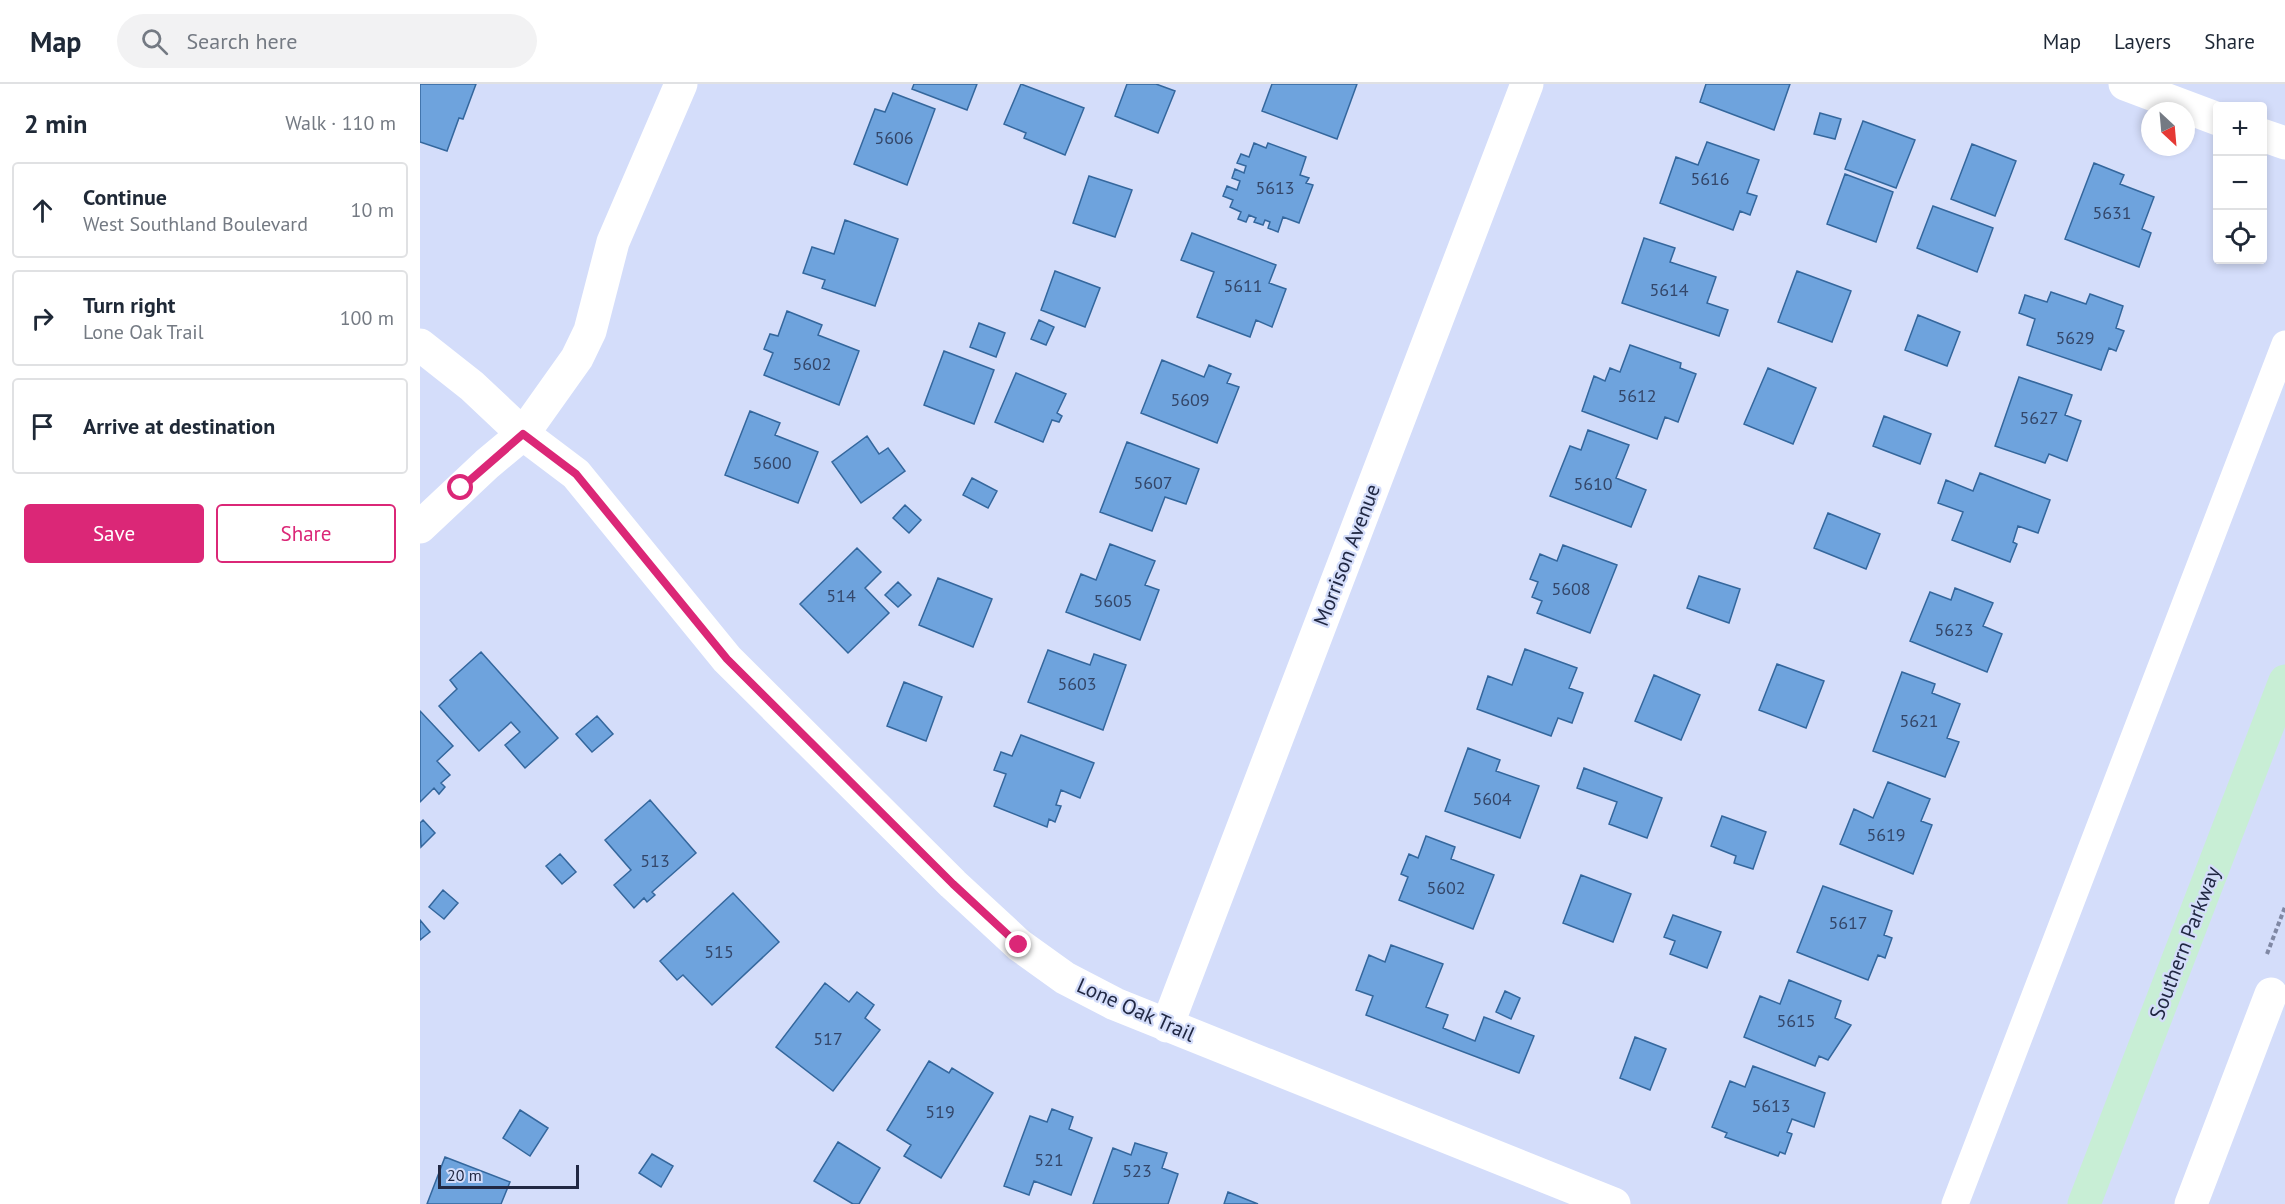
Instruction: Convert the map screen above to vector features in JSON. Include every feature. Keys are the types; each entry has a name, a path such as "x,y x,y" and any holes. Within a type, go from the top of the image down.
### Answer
{"main road":[{"name":"Southern Parkway","path":"2085,1204 2285,681"}],"street":[{"path":"420,527 487,464 523,434 577,358 590,330 614,242 681,84"},
{"name":"Morrison Avenue","path":"1167,1026 1527,84"},
{"path":"2125,84 2213,117"},
{"path":"2267,137 2285,143"},
{"name":"Lone Oak Trail","path":"420,345 472,386 523,434 576,474 727,659 1019,945 1065,978 1115,1004 1614,1204"},
{"path":"2191,1204 2271,994"}],"lane":[{"path":"1955,1204 2285,344"}],"building":[{"path":"420,84 476,84 463,119 459,118 447,151 420,142"},
{"path":"914,84 977,84 967,110 912,89"},
{"path":"1021,84 1084,108 1065,155 1024,138 1026,133 1004,124"},
{"path":"1127,84 1156,84 1175,91 1158,133 1115,116"},
{"path":"1272,84 1357,84 1337,139 1262,111"},
{"path":"1706,84 1790,84 1774,130 1700,102"},
{"path":"893,93 935,109 907,185 854,164 875,109 885,112"},
{"path":"1820,113 1841,119 1835,139 1814,134"},
{"path":"1863,121 1915,140 1896,188 1845,169"},
{"path":"1707,142 1759,160 1747,193 1757,196 1750,215 1740,211 1733,230 1660,203 1676,157 1698,165"},
{"path":"1254,143 1266,148 1268,143 1306,157 1300,175 1309,178 1306,183 1313,185 1299,223 1283,217 1278,232 1268,228 1270,222 1265,220 1263,225 1254,222 1256,218 1249,215 1246,222 1238,219 1241,212 1230,207 1233,200 1223,196 1227,186 1237,190 1240,181 1232,178 1235,169 1244,173 1246,166 1237,163 1241,154 1249,157"},
{"path":"1972,144 2016,161 1995,216 1951,199"},
{"path":"2094,163 2124,175 2120,184 2154,197 2142,229 2151,233 2139,267 2065,239"},
{"path":"1845,174 1893,192 1876,242 1827,224"},
{"path":"1089,176 1132,190 1115,237 1073,223"},
{"path":"1933,206 1993,228 1977,272 1917,248"},
{"path":"845,220 898,239 875,306 822,288 825,280 803,273 812,247 834,254"},
{"path":"1192,233 1276,265 1269,283 1286,289 1272,327 1256,320 1250,337 1197,317 1214,272 1181,260"},
{"path":"1644,238 1675,248 1670,262 1716,277 1707,303 1728,310 1719,336 1622,303"},
{"path":"1055,271 1100,288 1085,327 1041,310"},
{"path":"1797,271 1851,291 1832,342 1778,322"},
{"path":"2051,292 2086,304 2090,294 2123,306 2116,328 2124,331 2116,351 2109,348 2101,370 2027,345 2035,319 2019,313 2025,295 2047,302"},
{"path":"787,311 822,325 818,335 859,351 839,405 764,375 773,353 764,349 770,334 778,336"},
{"path":"1918,315 1960,332 1947,366 1905,350"},
{"path":"1039,320 1054,327 1046,345 1031,339"},
{"path":"979,323 1005,333 996,357 970,347"},
{"path":"1630,345 1681,363 1680,368 1696,374 1678,422 1665,417 1657,439 1582,411 1594,376 1605,381 1610,368 1620,372"},
{"path":"944,351 994,370 974,424 924,405"},
{"path":"1162,360 1204,377 1209,365 1231,374 1227,383 1239,387 1217,443 1141,413"},
{"path":"1768,368 1816,388 1793,444 1744,424"},
{"path":"1016,373 1066,394 1057,413 1062,416 1059,422 1052,420 1043,442 995,422"},
{"path":"2019,377 2072,395 2065,415 2081,421 2067,461 2049,454 2045,463 1995,446"},
{"path":"750,411 780,423 775,435 818,452 798,503 725,475"},
{"path":"1884,416 1931,434 1920,464 1873,446"},
{"path":"1588,430 1629,445 1616,478 1646,490 1631,527 1550,496 1570,446 1581,450"},
{"path":"867,436 879,454 888,448 905,471 861,503 832,462"},
{"path":"1127,442 1199,469 1186,504 1165,497 1152,531 1100,512"},
{"path":"1980,473 2050,500 2038,533 2018,526 2013,542 2017,544 2010,562 1952,540 1963,512 1938,503 1946,480 1973,491"},
{"path":"972,478 997,491 988,508 963,495"},
{"path":"905,505 921,520 909,533 893,518"},
{"path":"1828,513 1880,534 1866,569 1814,548"},
{"path":"1110,544 1155,561 1145,585 1159,590 1140,640 1066,612 1081,574 1096,580"},
{"path":"1563,545 1617,565 1590,633 1537,613 1542,601 1532,597 1538,582 1530,579 1540,554 1557,561"},
{"path":"857,548 881,572 865,588 889,613 848,653 800,604"},
{"path":"1699,576 1740,589 1729,623 1687,608"},
{"path":"938,578 992,599 973,647 919,625"},
{"path":"898,582 911,595 898,607 885,595"},
{"path":"1955,588 1993,603 1983,626 2002,634 1987,672 1910,641 1930,592 1951,600"},
{"path":"1525,649 1577,668 1569,688 1583,693 1572,723 1558,718 1551,736 1477,709 1488,676 1512,685"},
{"path":"1048,650 1090,665 1094,654 1126,665 1103,730 1028,702"},
{"path":"481,652 558,738 525,768 505,745 520,732 511,722 479,751 439,706 457,689 450,680"},
{"path":"1777,664 1824,681 1806,728 1759,710"},
{"path":"1902,672 1935,684 1932,693 1960,704 1947,738 1959,742 1945,777 1873,751"},
{"path":"1654,675 1700,695 1681,740 1635,721"},
{"path":"904,682 942,697 926,741 887,726"},
{"path":"420,711 453,746 437,761 450,775 441,783 445,787 439,794 434,788 420,802"},
{"path":"597,716 613,734 592,752 576,734"},
{"path":"1021,735 1094,763 1080,798 1061,790 1056,805 1061,806 1055,822 1049,819 1047,827 994,806 1006,774 994,770 1001,752 1012,756"},
{"path":"1468,748 1500,760 1496,771 1539,786 1520,838 1445,811"},
{"path":"1584,768 1662,798 1647,838 1609,824 1617,802 1577,788"},
{"path":"1888,782 1930,799 1921,821 1932,825 1913,874 1840,844 1854,809 1873,818"},
{"path":"650,800 696,853 652,892 655,895 647,902 644,898 634,908 614,885 631,870 605,840"},
{"path":"1722,816 1766,832 1753,869 1734,863 1736,856 1711,846"},
{"path":"423,820 435,833 421,847 420,823"},
{"path":"1426,836 1455,847 1451,859 1494,875 1473,929 1399,900 1408,877 1401,874 1409,854 1418,858"},
{"path":"560,854 576,872 562,884 546,866"},
{"path":"1581,875 1631,894 1613,942 1563,923"},
{"path":"1823,886 1892,911 1884,935 1892,938 1885,958 1878,955 1868,980 1797,952"},
{"path":"443,890 458,903 444,919 429,907"},
{"path":"733,893 779,942 712,1005 683,975 677,980 660,961"},
{"path":"1673,915 1721,932 1707,968 1670,954 1675,941 1664,937"},
{"path":"420,920 430,932 420,940"},
{"path":"1391,945 1443,964 1426,1007 1448,1015 1443,1028 1475,1041 1484,1017 1534,1036 1519,1073 1366,1015 1373,996 1356,990 1369,955 1385,962"},
{"path":"1789,980 1841,1001 1835,1018 1851,1025 1828,1060 1819,1056 1815,1066 1744,1037 1760,996 1780,1004"},
{"path":"825,983 849,1002 857,992 874,1005 865,1018 880,1030 833,1091 776,1047"},
{"path":"1505,991 1520,998 1511,1019 1496,1012"},
{"path":"1635,1037 1666,1049 1650,1090 1620,1078"},
{"path":"929,1061 949,1073 952,1068 993,1093 941,1178 904,1156 911,1145 887,1130"},
{"path":"1753,1066 1825,1093 1814,1127 1792,1119 1787,1132 1792,1134 1785,1154 1780,1152 1778,1156 1725,1137 1727,1133 1712,1127 1730,1081 1745,1087"},
{"path":"1052,1109 1073,1117 1069,1129 1092,1138 1071,1195 1034,1181 1029,1195 1004,1186 1030,1116 1047,1122"},
{"path":"520,1110 548,1128 530,1156 503,1138"},
{"path":"838,1142 880,1168 859,1204 853,1204 814,1181"},
{"path":"1135,1143 1167,1153 1162,1168 1178,1174 1168,1204 1093,1204 1113,1148 1131,1155"},
{"path":"652,1154 673,1166 661,1187 639,1173"},
{"path":"445,1157 510,1182 501,1204 427,1204"},
{"path":"1228,1192 1258,1204 1224,1204"}],"route":[{"path":"461,488 523,434 576,474 727,659 953,884 1019,945"}]}
